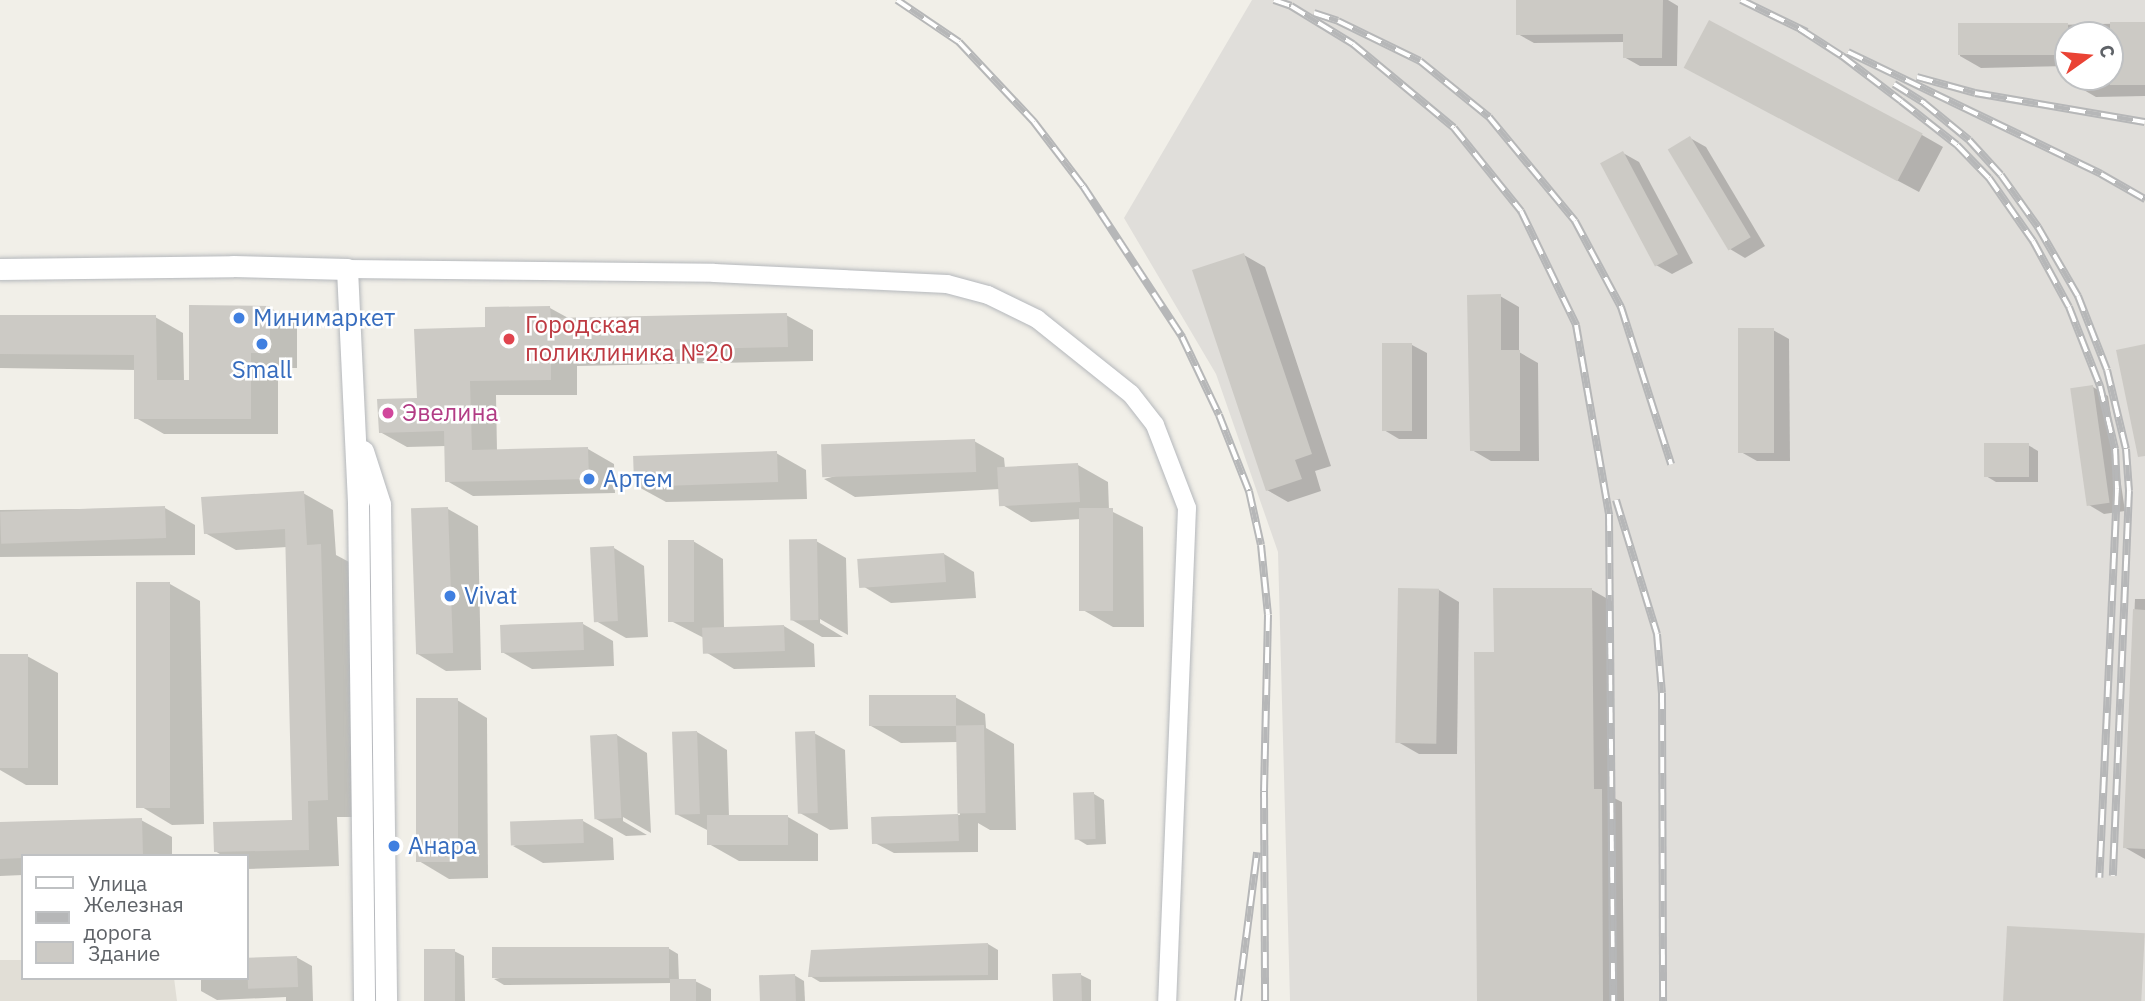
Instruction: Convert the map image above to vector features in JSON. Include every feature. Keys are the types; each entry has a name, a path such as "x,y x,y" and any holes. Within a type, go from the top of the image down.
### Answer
{"street":[{"path":"0,269 233,266 347,270 714,273 947,284 988,295 1037,319 1130,394 1155,425 1187,508 1167,1001"},
{"path":"347,270 358,503 364,1001"},
{"path":"353,422 380,504 386,1001"}],"shaded area":[{"path":"1252,0 2145,0 2145,1001 1290,1001 1278,552 1216,374 1124,218"},
{"path":"0,960 21,960 21,980 174,980 177,1001 0,1001"}],"building":[{"path":"1516,0 1663,0 1662,58 1623,58 1623,34 1516,35"},
{"path":"1709,20 1923,134 1897,181 1684,68"},
{"path":"2124,22 2145,22 2145,85 2124,85"},
{"path":"1958,23 2054,23 2054,55 1958,55"},
{"path":"1690,136 1751,237 1728,251 1668,149"},
{"path":"1623,151 1678,254 1655,267 1600,163"},
{"path":"1244,253 1312,454 1295,460 1302,479 1266,491 1192,270"},
{"path":"1501,294 1501,350 1520,350 1520,451 1470,451 1467,295"},
{"path":"189,305 270,306 270,353 251,353 251,419 134,419 134,355 0,354 0,315 156,315 157,380 189,380"},
{"path":"550,306 551,318 787,313 788,347 551,352 551,380 470,381 472,450 588,447 589,479 445,482 444,431 379,433 377,399 417,398 414,329 485,327 485,307"},
{"path":"1738,328 1774,328 1774,453 1738,453"},
{"path":"1382,343 1412,343 1412,431 1382,431"},
{"path":"2145,344 2145,456 2138,457 2116,350"},
{"path":"2093,385 2110,503 2087,506 2070,388"},
{"path":"975,439 976,472 822,477 821,444"},
{"path":"1984,443 2029,443 2029,477 1984,477"},
{"path":"777,451 778,482 634,487 633,456"},
{"path":"1078,463 1080,502 999,506 997,467"},
{"path":"304,491 307,545 321,544 328,800 308,801 309,850 214,852 213,822 292,820 285,529 204,534 201,497"},
{"path":"165,506 166,538 1,544 0,512"},
{"path":"448,507 453,653 416,654 411,508"},
{"path":"1079,508 1113,508 1113,611 1079,611"},
{"path":"789,539 817,539 818,620 790,620"},
{"path":"668,540 694,540 694,622 668,622"},
{"path":"614,546 618,621 594,622 590,547"},
{"path":"944,553 946,582 859,588 857,559"},
{"path":"136,582 170,582 170,808 136,808"},
{"path":"1398,588 1439,589 1436,744 1395,743"},
{"path":"1493,588 1592,588 1594,789 1602,789 1603,1001 1477,1001 1474,652 1494,652"},
{"path":"2133,609 2145,610 2145,849 2123,848"},
{"path":"583,622 584,650 501,653 500,625"},
{"path":"784,625 785,651 703,654 702,628"},
{"path":"0,654 28,654 28,768 0,768"},
{"path":"869,695 956,695 956,726 869,726"},
{"path":"416,698 458,698 458,862 416,862"},
{"path":"956,725 984,725 986,813 958,813"},
{"path":"697,731 700,814 675,815 672,732"},
{"path":"815,731 818,813 798,814 795,732"},
{"path":"617,734 621,818 594,819 590,735"},
{"path":"1094,792 1096,839 1075,840 1073,793"},
{"path":"958,814 959,841 872,844 871,817"},
{"path":"707,815 788,815 788,845 707,845"},
{"path":"142,818 143,854 21,854 21,858 0,859 0,822"},
{"path":"583,819 584,843 511,846 510,822"},
{"path":"2007,926 2145,933 2141,1001 2003,1001"},
{"path":"988,943 988,975 808,977 811,950"},
{"path":"492,947 669,947 669,978 492,978"},
{"path":"424,949 455,949 455,1001 424,1001"},
{"path":"297,956 298,987 248,989 248,958"},
{"path":"1081,973 1082,1001 1053,1001 1052,974"},
{"path":"795,974 796,1001 760,1001 759,975"},
{"path":"670,979 696,979 696,1001 670,1001"}],"railway":[{"path":"897,0 959,42 1034,122 1083,186 1182,337 1219,415 1249,491 1261,545 1268,615 1264,792 1265,1001"},
{"path":"1274,0 1291,6 1353,44 1454,128 1521,211 1576,325 1609,515 1613,1001"},
{"path":"1741,0 1807,32"},
{"path":"1314,13 1338,21 1420,61 1489,117 1575,221 1621,307 1671,464"},
{"path":"1800,29 1842,56 1957,145 1989,178 2033,241 2069,307 2100,386 2115,449 2117,489 2099,878"},
{"path":"1848,52 2101,174 2145,199"},
{"path":"1917,77 1975,93 2145,122"},
{"path":"1894,84 1924,103 1969,140 2001,175 2038,227 2078,296 2107,370 2126,449 2129,491 2113,876"},
{"path":"1616,500 1657,634 1662,693 1663,1001"},
{"path":"1238,1001 1257,852"}],"place":[{"name":"Минимаркет","path":"239,318"},
{"name":"Городская поликлиника №20","path":"509,339"},
{"name":"Small","path":"262,344"},
{"name":"Эвелина","path":"388,413"},
{"name":"Артем","path":"589,479"},
{"name":"Vivat","path":"450,596"},
{"name":"Анара","path":"394,846"}]}
